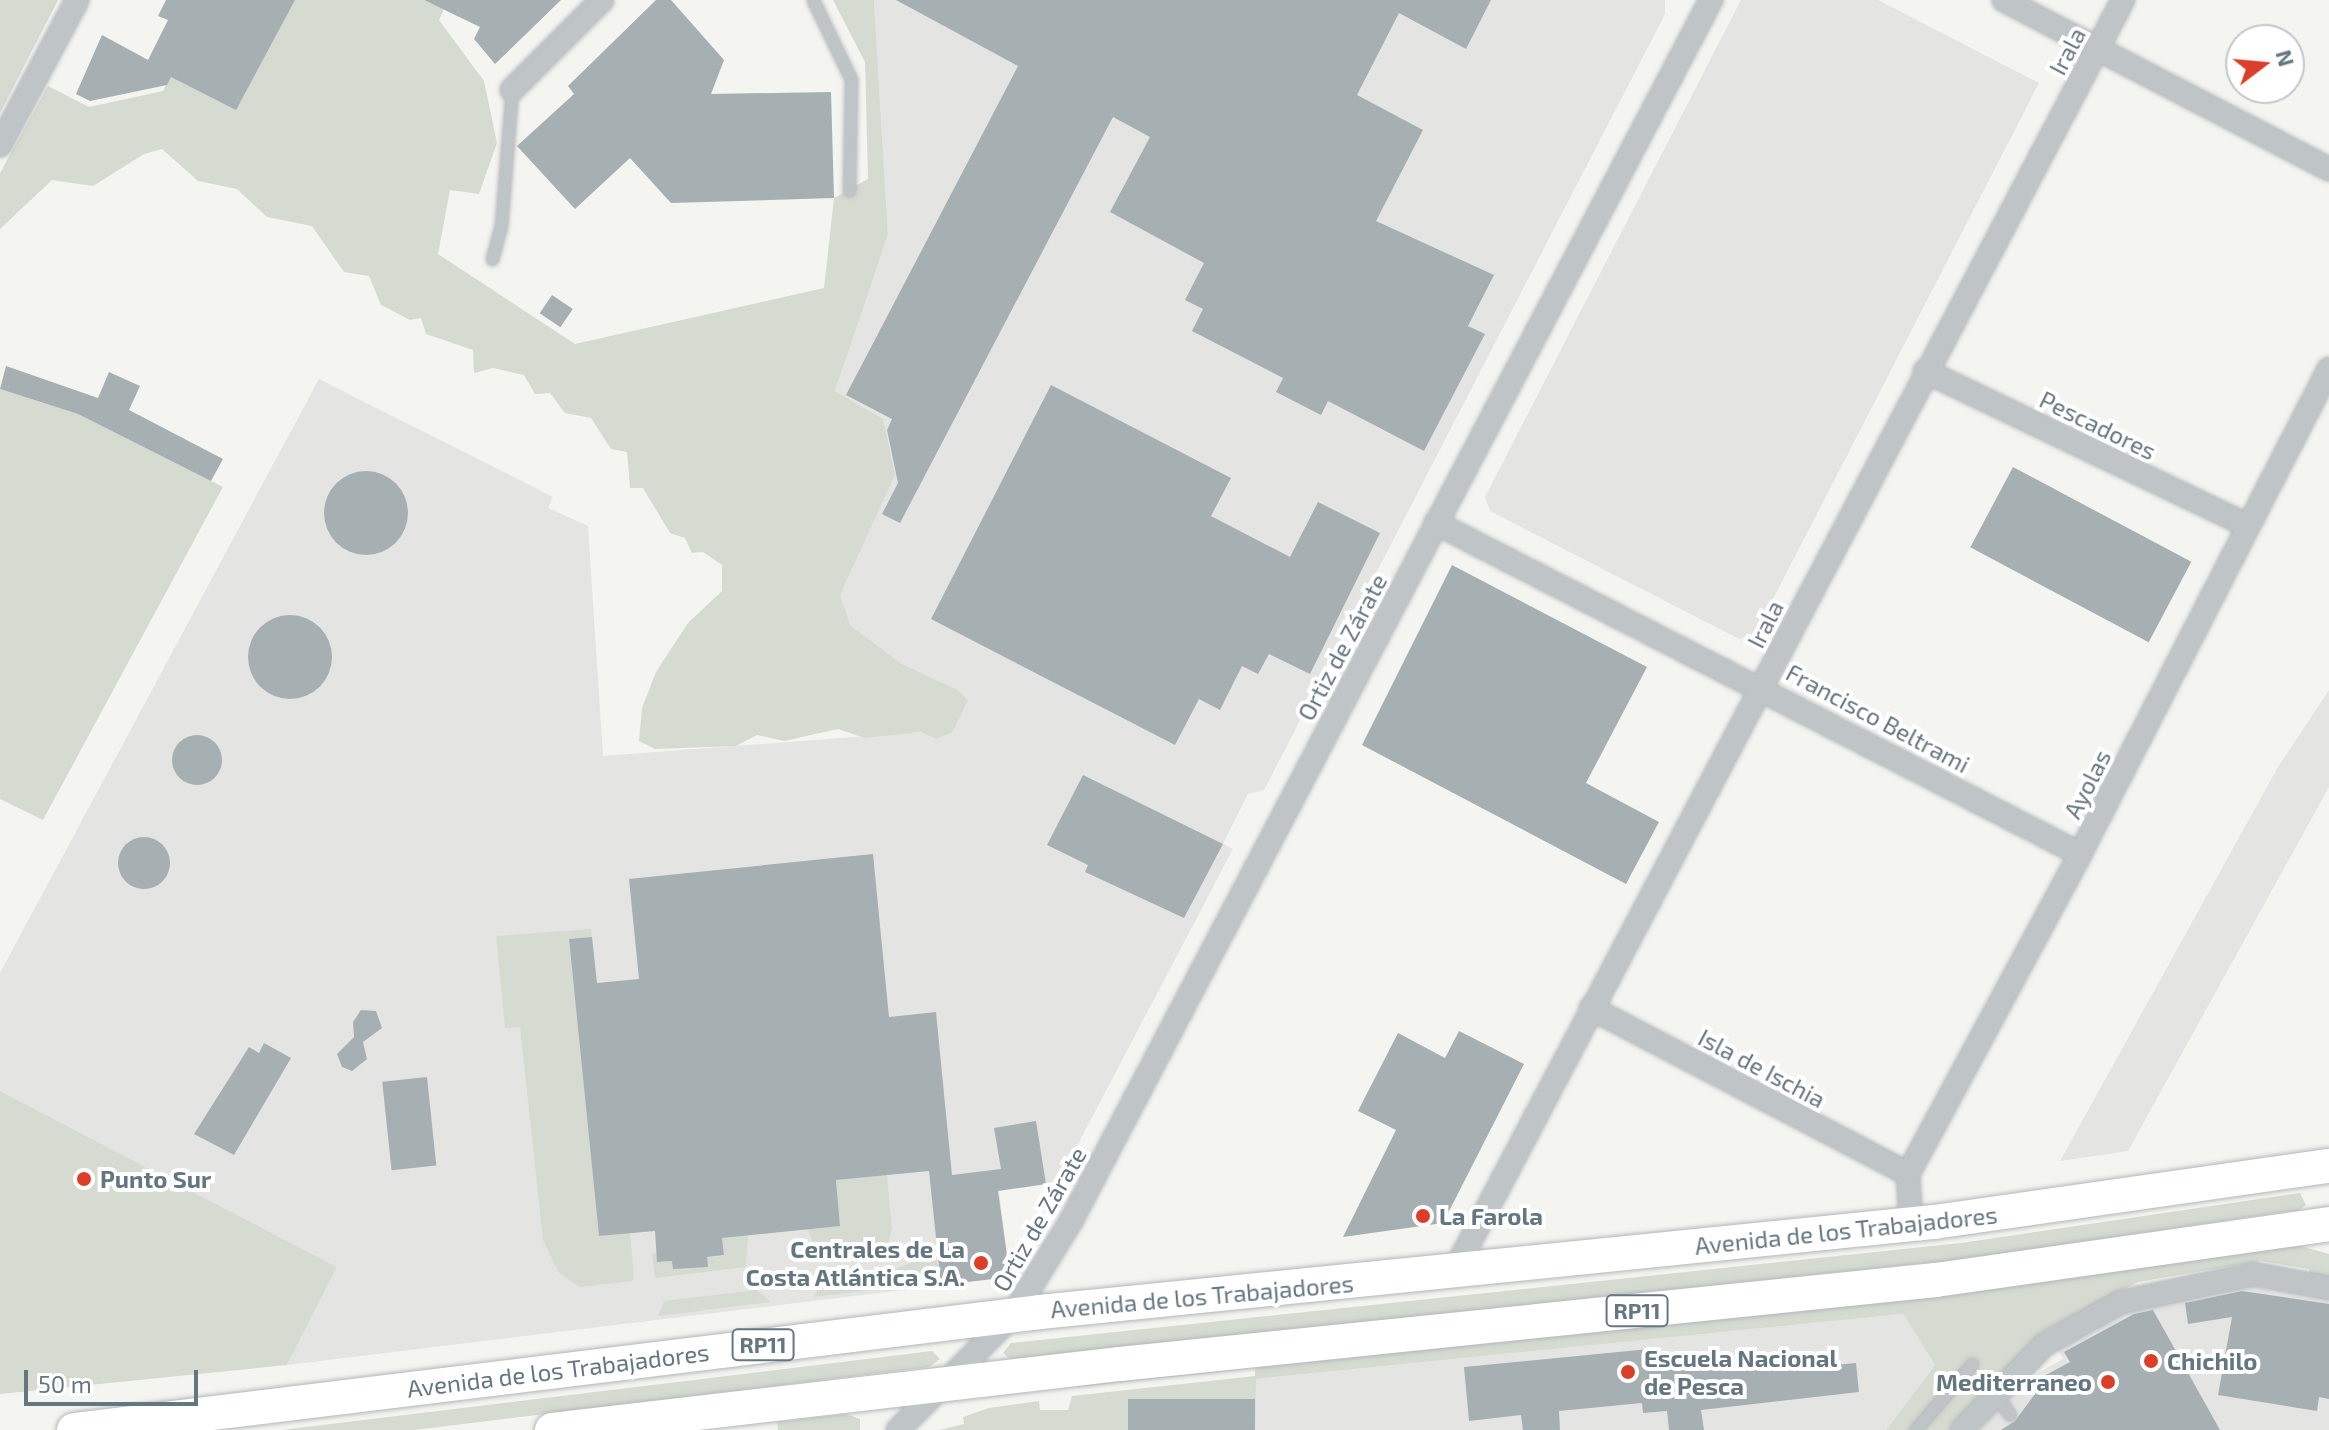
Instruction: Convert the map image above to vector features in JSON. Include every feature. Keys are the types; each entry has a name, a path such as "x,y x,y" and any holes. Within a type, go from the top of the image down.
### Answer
{"main road":[{"name":"Avenida de los Trabajadores","path":"74,1430 1013,1315 1911,1225 2328,1164"},
{"name":"RP11","path":"552,1430 696,1426 744,1413 944,1385 1936,1280 2329,1224"}],"street":[{"path":"0,145 77,0"},
{"path":"512,90 602,0"},
{"name":"Ortiz de Zárate","path":"898,1430 1013,1315 1071,1221 1711,0"},
{"path":"2004,0 2329,169"},
{"name":"Irala","path":"1454,1272 1925,371 2123,0"},
{"name":"Ayolas","path":"1908,1174 2080,854 2329,369"},
{"name":"Pescadores","path":"1925,371 2248,526"},
{"name":"Francisco Beltrami","path":"1436,523 1762,686 2080,854"},
{"name":"Isla de Ischia","path":"1591,1008 1908,1174"},
{"path":"1908,1174 1911,1225"},
{"path":"1962,1430 2056,1336 2142,1294 2254,1274 2329,1288"}],"lane":[{"path":"813,0 851,79 849,190"},
{"path":"492,259 503,216 512,90"},
{"path":"1915,1430 1972,1364"},
{"path":"1996,1395 2010,1415"}],"shaded area":[{"path":"0,0 58,0 0,113"},
{"path":"295,0 423,0 444,9 439,20 484,81 497,143 479,194 450,190 438,254 575,344 824,288 834,198 868,179 865,62 833,0 874,0 888,235 835,391 883,419 895,475 840,595 850,625 902,664 958,690 968,700 952,733 936,739 921,732 865,738 838,729 784,741 757,735 736,746 655,749 639,741 642,708 656,672 688,623 722,591 722,565 703,552 692,553 685,538 670,533 643,488 630,488 627,452 611,449 591,418 565,413 550,393 535,394 524,375 493,368 474,373 473,350 426,334 421,318 410,320 381,305 369,276 344,272 312,226 267,217 237,189 198,181 162,149 144,154 93,186 52,180 0,229 0,173 48,86 89,107 163,91 173,73"},
{"path":"874,0 1665,0 1665,14 1264,790 1248,794 1223,844 1233,849 1058,1182 999,1191 1010,1277 287,1365 337,1267 0,1091 0,973 319,379 553,497 548,508 588,526 603,756 921,732 936,739 952,733 961,712 958,690 902,664 850,625 836,592 883,419 835,391 888,235"},
{"path":"1741,0 1878,0 2039,83 1756,632 1739,639 1490,511 1485,497"},
{"path":"0,389 78,414 223,487 43,820 0,799"},
{"path":"2329,690 2329,787 2128,1151 2060,1161 2278,767"},
{"path":"591,929 592,937 569,940 599,1236 630,1233 634,1277 632,1281 580,1287 559,1273 543,1240 520,1027 505,1028 496,936"},
{"name":"Punto Sur","path":"0,1091 337,1267 287,1365 0,1394"},
{"path":"887,1175 892,1229 887,1248 871,1256 828,1260 818,1256 808,1229 840,1225 836,1180"},
{"path":"2300,1193 2306,1205 2299,1210 1963,1259 1010,1359 1003,1353 1011,1343 1961,1243"},
{"path":"748,1235 746,1267 655,1278 652,1254 657,1253 659,1262 724,1256 722,1238"},
{"path":"2297,1245 2329,1254 2329,1279 2311,1277 2309,1269 2261,1261 2138,1282 2040,1333 1949,1430 1886,1430 1935,1365 1903,1314 1256,1379 1255,1430 939,1430 964,1424 963,1417 989,1408 1039,1401 1040,1410 1068,1410 1072,1396 1255,1376 1255,1368 1077,1387 1080,1383 1960,1294"},
{"path":"936,1252 940,1282 814,1297 820,1283 884,1274"},
{"path":"2237,1284 2329,1298 2329,1430 1979,1430 2025,1380 2063,1359 2057,1348 2147,1301"},
{"path":"757,1290 771,1302 658,1316 664,1301"},
{"name":"Escuela Nacional de Pesca","path":"1903,1314 1935,1365 1886,1430 1255,1430 1255,1379"},
{"path":"932,1351 940,1359 929,1367 415,1430 281,1430"},
{"path":"846,1414 860,1419 860,1430 778,1430 777,1422"}],"building":[{"path":"166,0 295,0 236,110 171,77 167,85 90,101 76,94 102,35 148,60 168,20 158,16"},
{"path":"424,0 561,0 495,64 474,39 480,27"},
{"path":"656,0 671,0 724,60 711,94 831,92 834,198 671,203 630,158 575,209 517,146 574,94 568,86"},
{"path":"896,0 1491,0 1466,49 1399,13 1357,95 1423,130 1376,221 1494,275 1468,326 1485,334 1424,451 1328,401 1321,415 1276,392 1283,378 1192,331 1203,309 1185,300 1204,263 1110,212 1150,137 1113,117 900,523 882,514 898,483 887,430 892,419 846,395 1018,66"},
{"path":"552,295 573,309 560,327 540,313"},
{"path":"6,366 98,398 109,372 140,386 129,410 223,459 211,481 78,414 0,389"},
{"path":"1051,385 1231,478 1211,516 1290,557 1318,502 1380,533 1310,674 1269,654 1258,674 1242,666 1220,710 1199,699 1175,745 931,619"},
{"path":"2013,467 2191,562 2149,642 1970,547"},
{"path":"366,471 382,474 396,483 405,497 408,513 405,529 396,543 382,552 366,555 350,552 336,543 327,529 324,513 327,497 336,483 350,474"},
{"path":"1452,565 1647,667 1586,783 1659,822 1626,884 1362,745"},
{"path":"290,615 306,618 325,634 332,657 329,673 313,692 290,699 274,696 255,680 248,657 251,641 267,622"},
{"path":"197,735 215,742 222,760 215,778 197,785 179,778 172,760 179,742"},
{"path":"1083,775 1223,844 1184,918 1085,872 1088,865 1047,845"},
{"path":"144,837 162,845 170,863 162,881 144,889 126,881 118,863 126,845"},
{"path":"873,854 889,1017 936,1012 952,1175 1001,1169 994,1128 1036,1121 1046,1184 998,1191 1010,1277 941,1285 929,1171 836,1180 840,1226 722,1238 724,1255 707,1257 708,1267 673,1269 672,1261 657,1262 655,1231 599,1236 569,939 592,937 597,983 639,979 629,879"},
{"path":"361,1010 376,1011 382,1028 363,1042 367,1059 352,1071 342,1067 337,1054 354,1037 353,1022"},
{"path":"1459,1031 1524,1064 1443,1223 1343,1237 1396,1130 1358,1111 1398,1033 1445,1058"},
{"path":"264,1043 291,1058 234,1155 194,1134 249,1047 259,1053"},
{"path":"427,1077 436,1166 392,1170 382,1082"},
{"path":"2242,1291 2329,1304 2329,1399 2319,1397 2317,1411 2218,1395 2232,1317 2188,1324 2185,1303"},
{"path":"2153,1310 2220,1430 2001,1430 2015,1421 2035,1394 2029,1384 2070,1362 2064,1352 2134,1314"},
{"path":"1659,1348 1660,1364 1773,1353 1774,1363 1822,1358 1823,1366 1856,1363 1859,1392 1701,1410 1704,1430 1669,1430 1667,1411 1643,1413 1642,1403 1559,1411 1560,1430 1523,1430 1521,1415 1469,1421 1464,1367"},
{"path":"1128,1399 1255,1399 1255,1430 1128,1430"}],"place":[{"name":"Punto Sur","path":"84,1179"},
{"name":"La Farola","path":"1423,1216"},
{"name":"Centrales de La Costa Atlántica S.A.","path":"981,1263"},
{"name":"Chichilo","path":"2151,1361"},
{"name":"Escuela Nacional de Pesca","path":"1628,1372"},
{"name":"Mediterraneo","path":"2108,1382"}]}
